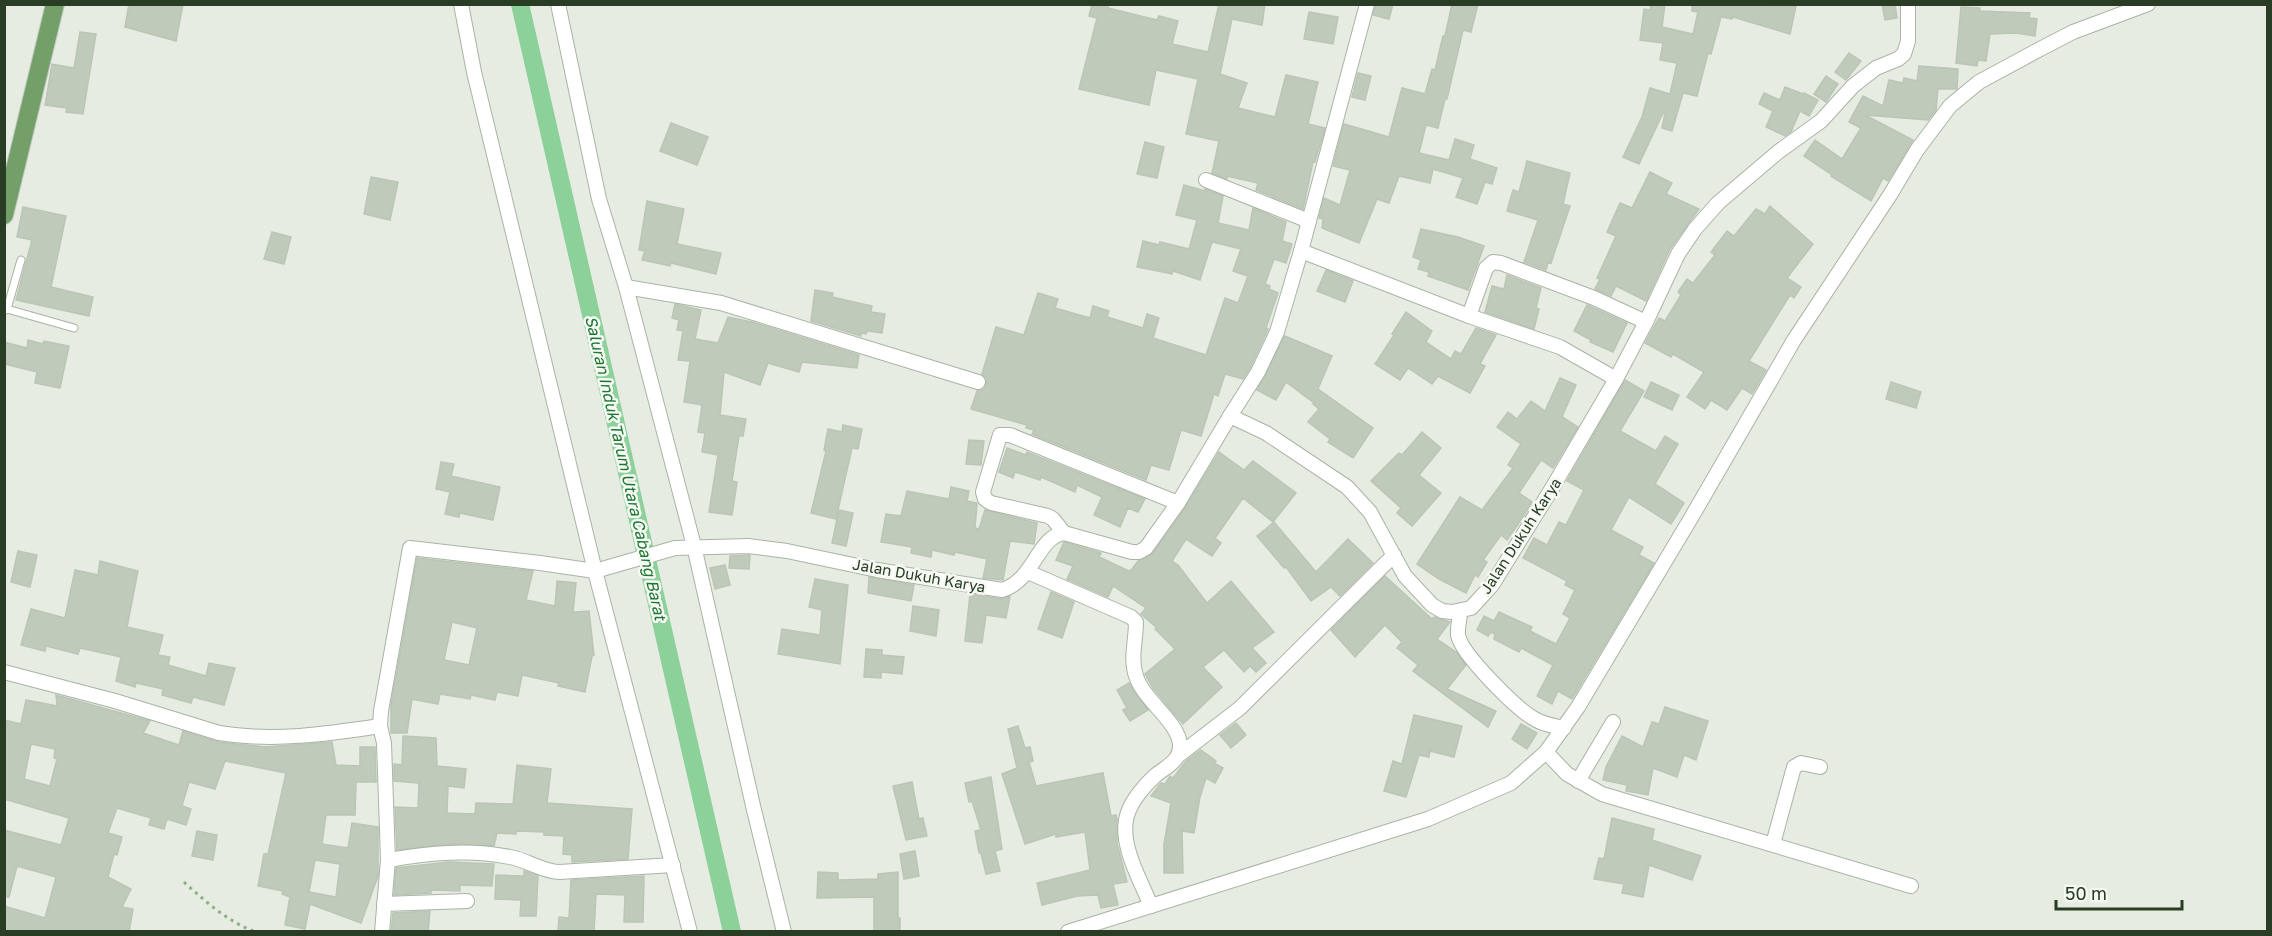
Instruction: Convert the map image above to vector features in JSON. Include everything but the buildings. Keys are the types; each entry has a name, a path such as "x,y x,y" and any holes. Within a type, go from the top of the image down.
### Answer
{"main road":[{"path":"4,215 55,4"}],"street":[{"path":"461,4 474,72 601,569 690,932"},
{"path":"558,4 599,199 626,286 694,546 783,932"},
{"path":"1178,503 1010,435 1000,435 983,492 985,499 991,503 1051,517 1064,533 1139,552 1146,548 1178,503 1270,350 1301,250 1367,4"},
{"name":"Jalan Dukuh Karya","path":"1460,612 1471,608 1492,585 1551,490 1616,379 1678,254 1695,229 1718,203 1778,152 1821,121 1853,86 1876,68 1904,54 1908,41 1908,4"},
{"path":"1068,932 1428,819 1511,783 1546,752 1564,728 1676,543 1794,340 1884,205 1917,150 1950,106 1979,82 2073,32 2148,4"},
{"path":"1206,180 1309,220"},
{"path":"1301,250 1469,316 1560,347 1616,379"},
{"path":"1469,316 1486,268 1493,262 1571,289 1646,322"},
{"path":"626,286 721,303 978,382"},
{"path":"1230,416 1266,433 1347,488 1370,513 1406,576 1432,605 1442,611 1460,612 1458,636 1467,654 1532,718 1564,728"},
{"name":"Jalan Dukuh Karya","path":"601,569 675,548 694,546 767,548 877,570 999,590 1012,586 1028,573 1052,536 1064,533"},
{"path":"382,932 388,860 381,711 410,548 601,569"},
{"path":"1151,906 1126,838 1126,820 1130,807 1140,792 1155,775 1240,708 1394,555"},
{"path":"1028,573 1131,617 1136,622 1133,663 1137,678 1149,700 1178,735 1179,755"},
{"path":"4,672 56,684 219,733 301,737 380,726"},
{"path":"1578,781 1613,722"},
{"path":"1546,752 1567,774 1602,794 1911,886"},
{"path":"1773,844 1794,767 1801,763 1820,767"},
{"path":"388,860 433,853 475,852 513,858 559,872 673,865"},
{"path":"384,904 467,901"}],"lane":[{"path":"21,260 6,310 74,328"}],"path":[{"path":"184,882 212,908 256,932"}],"waterway":[{"name":"Saluran Induk Tarum Utara Cabang Barat","path":"520,4 732,932"}]}
